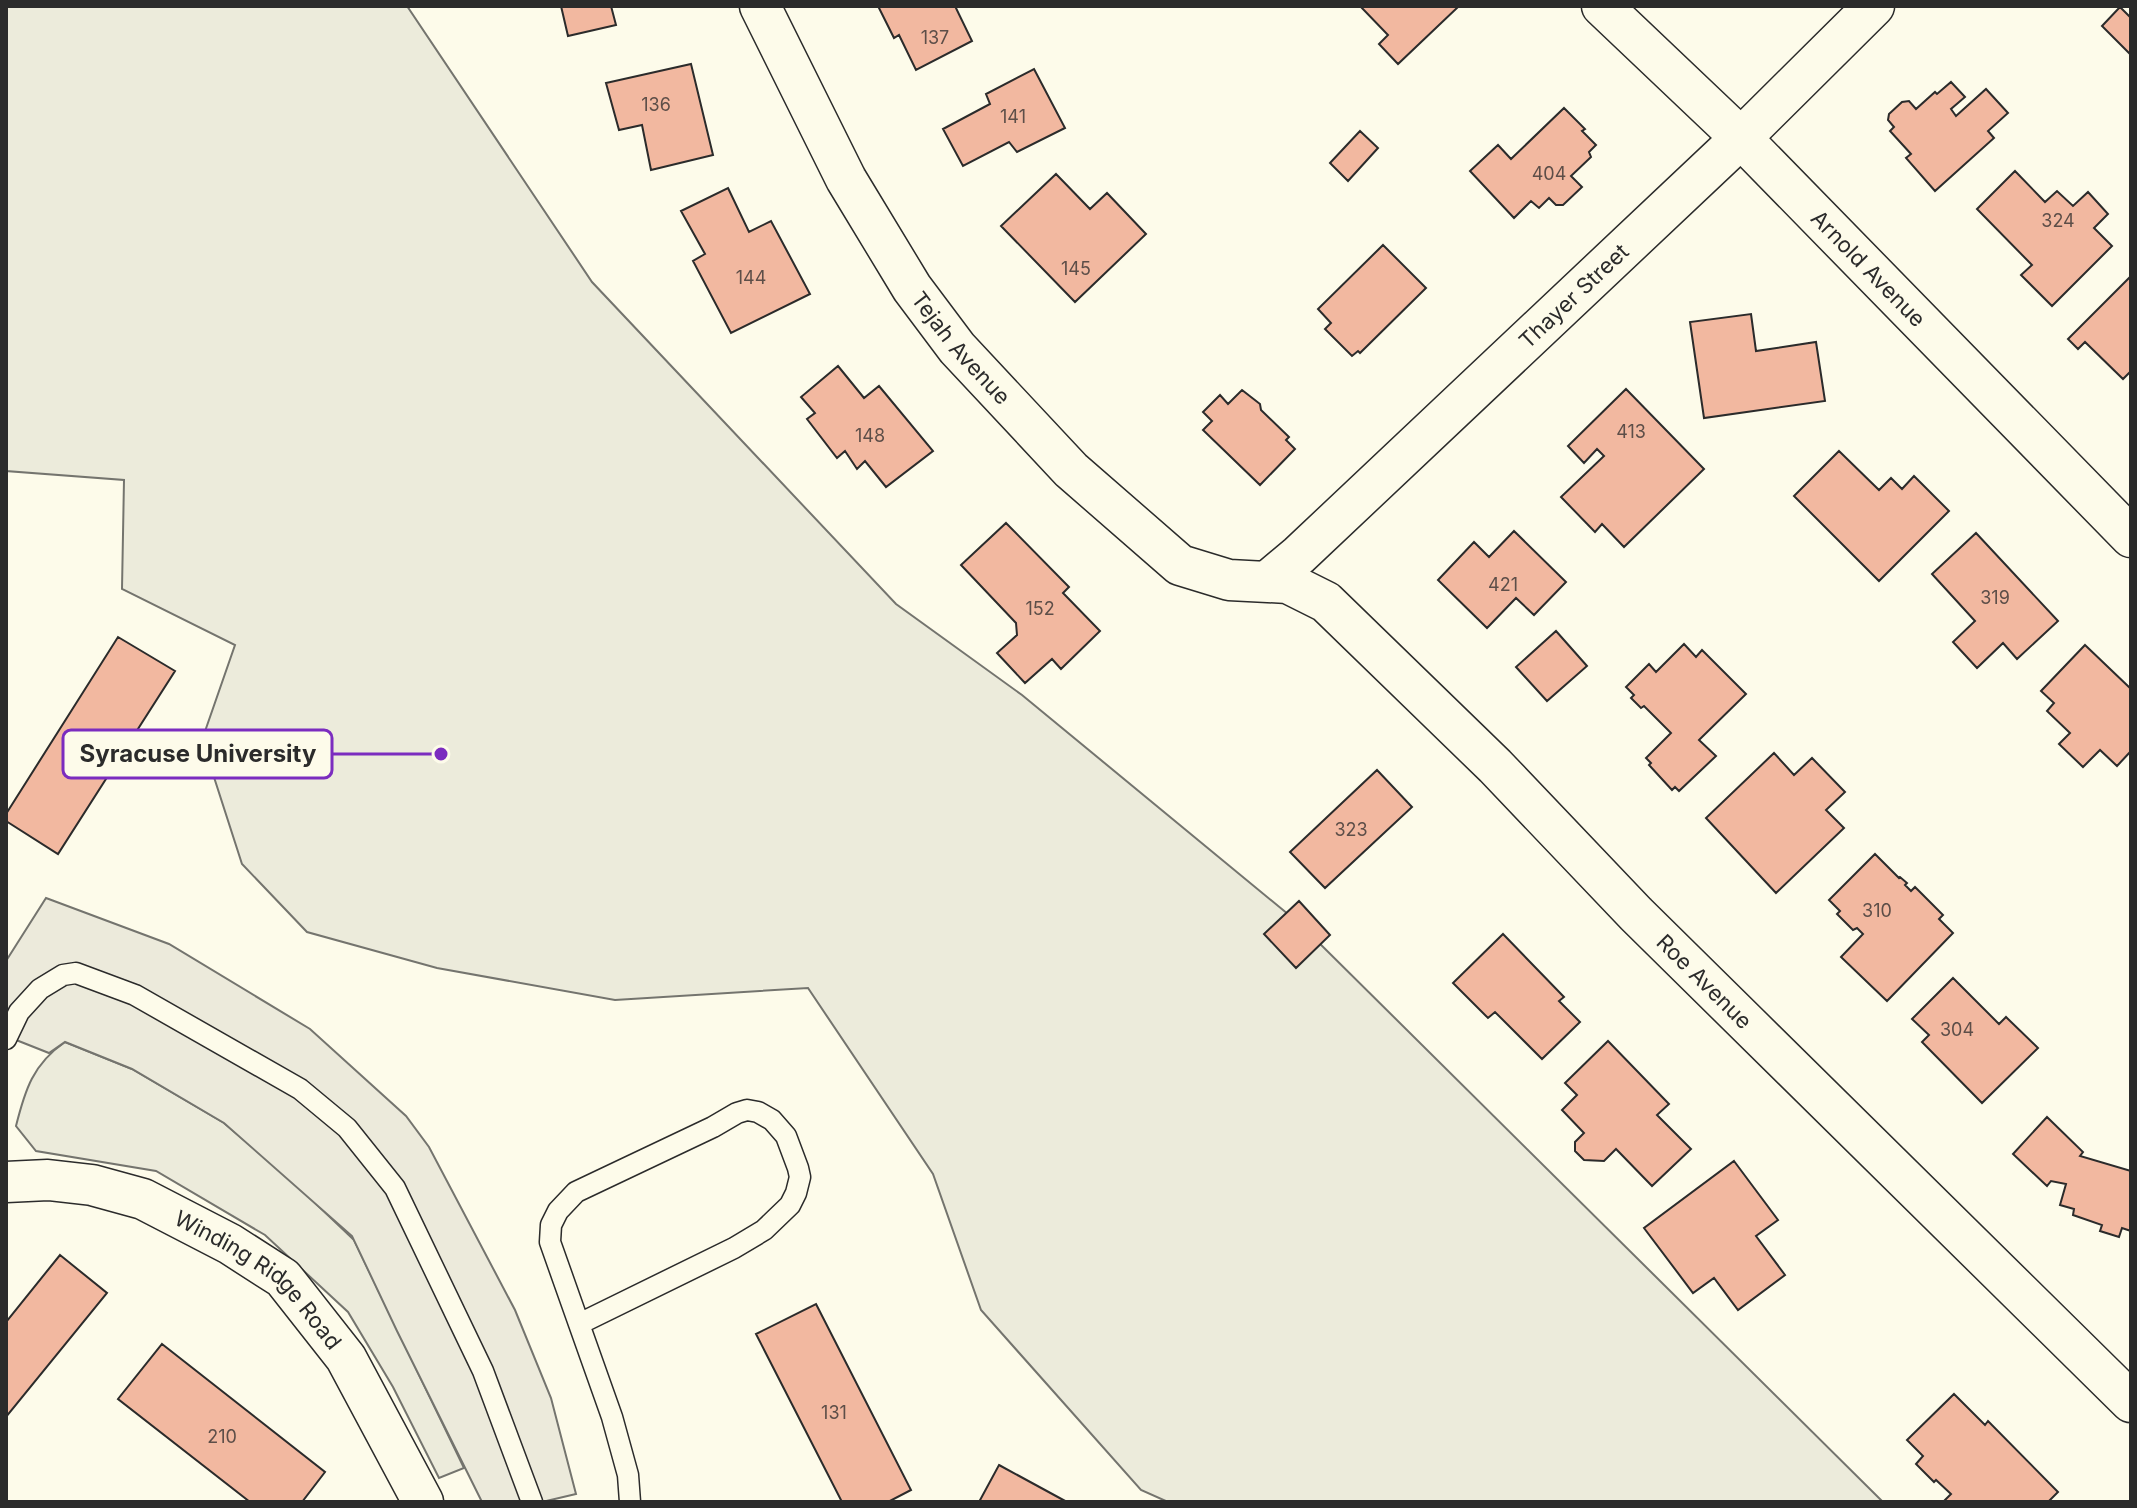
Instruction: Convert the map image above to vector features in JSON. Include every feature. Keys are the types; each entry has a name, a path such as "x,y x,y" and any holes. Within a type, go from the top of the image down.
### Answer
{"street":[{"name":"Tejah Avenue","path":"760,6 846,179 912,288 957,348 1071,470 1180,565 1229,580 1268,581"},
{"name":"Arnold Avenue","path":"1602,6 1741,138 2131,537"},
{"name":"Thayer Street","path":"1268,581 1310,545 1741,138 1874,6"},
{"name":"Roe Avenue","path":"1268,581 1288,583 1326,602 1495,766 1636,914 2131,1402"},
{"name":"Winding Ridge Road","path":"6,1182 63,1181 92,1185 143,1199 230,1244 283,1278 346,1358 423,1502"}],"lane":[{"path":"6,1039 19,1012 40,989 63,975 76,973 135,995 300,1089 347,1128 395,1188 483,1371 532,1502"},
{"path":"579,1324 734,1248 764,1230 784,1211 796,1193 800,1177 786,1136 772,1120 758,1112 747,1110 737,1113 576,1192 558,1211 551,1225 550,1242 579,1324 612,1417 628,1475 630,1502"}],"shaded area":[{"path":"6,6 407,6 592,282 896,604 1022,695 1300,924 1883,1502 1168,1502 1141,1490 981,1310 933,1174 808,988 615,1000 437,968 307,932 242,864 202,740 235,645 122,589 124,480 6,471"},
{"path":"46,898 169,944 310,1029 406,1116 429,1147 515,1310 551,1398 576,1494 542,1502 482,1502 352,1236 224,1123 132,1069 65,1042 49,1053 6,1036 6,961"},
{"path":"65,1042 132,1069 224,1123 354,1240 464,1468 439,1478 393,1387 348,1312 265,1235 156,1171 36,1151 16,1126 19,1113 38,1069"}],"building":[{"path":"561,6 611,6 616,25 568,36"},
{"path":"878,6 955,6 972,41 916,70 899,35 894,38"},
{"path":"1360,6 1458,7 1398,64 1379,44 1388,35"},
{"path":"2120,7 2131,18 2131,55 2102,26"},
{"path":"691,64 713,155 651,170 642,125 619,130 606,83"},
{"path":"1034,69 1065,128 1017,152 1009,142 963,166 943,129 990,104 986,94"},
{"path":"1951,82 1965,97 1951,109 1956,116 1986,89 2008,113 1988,131 1994,138 1935,191 1906,158 1911,154 1890,131 1894,127 1888,120 1889,114 1902,102 1909,101 1916,109"},
{"path":"1564,108 1596,145 1589,152 1591,157 1571,176 1582,187 1563,205 1556,205 1549,198 1539,208 1531,201 1514,218 1470,171 1498,145 1511,159"},
{"path":"1360,131 1378,148 1348,181 1330,163"},
{"path":"2015,171 2045,202 2057,191 2073,206 2088,192 2108,214 2094,228 2112,246 2052,306 2021,275 2032,265 1977,209"},
{"path":"1056,174 1090,209 1107,193 1146,234 1075,302 1001,226"},
{"path":"728,188 749,232 771,221 810,294 731,333 693,261 705,254 681,211"},
{"path":"1383,245 1426,288 1360,353 1358,351 1352,356 1325,329 1331,323 1318,309"},
{"path":"2131,276 2131,371 2123,379 2085,342 2078,349 2068,339"},
{"path":"1751,314 1756,351 1816,342 1825,401 1704,418 1690,322"},
{"path":"838,366 864,398 879,386 933,451 886,487 865,461 857,469 845,451 837,458 807,419 815,413 801,397"},
{"path":"1626,389 1704,469 1624,547 1602,524 1595,532 1561,497 1604,456 1597,449 1584,463 1568,446"},
{"path":"1242,390 1260,404 1261,410 1289,437 1286,440 1295,449 1260,485 1203,430 1212,421 1203,412 1220,395 1228,404"},
{"path":"1839,451 1879,490 1891,478 1902,489 1914,476 1949,511 1879,581 1794,496"},
{"path":"1006,523 1069,587 1063,593 1100,631 1061,669 1052,659 1025,683 997,653 1017,635 1016,623 961,565"},
{"path":"1514,531 1566,582 1534,615 1516,598 1487,628 1438,580 1474,542 1489,557"},
{"path":"1976,533 2058,621 2017,659 2003,643 1977,668 1953,642 1975,621 1932,574"},
{"path":"1556,631 1587,666 1547,701 1516,667"},
{"path":"118,637 175,671 58,854 6,821 6,814"},
{"path":"1684,644 1696,657 1702,650 1746,694 1699,740 1716,756 1679,791 1675,787 1672,790 1646,758 1671,733 1644,706 1641,708 1631,698 1634,695 1626,687 1649,664 1656,672"},
{"path":"2085,645 2131,689 2131,751 2117,766 2100,750 2083,767 2059,744 2070,733 2047,711 2054,703 2041,691"},
{"path":"1774,753 1794,775 1812,758 1845,792 1826,810 1844,828 1776,893 1706,818"},
{"path":"1377,770 1412,807 1325,888 1290,852"},
{"path":"1875,854 1907,883 1905,885 1911,891 1915,887 1943,915 1939,919 1953,933 1887,1001 1841,957 1863,934 1857,928 1853,930 1837,914 1840,911 1829,900"},
{"path":"1299,901 1330,935 1296,968 1264,934"},
{"path":"1503,934 1564,997 1559,1001 1580,1022 1542,1059 1495,1012 1488,1018 1453,983"},
{"path":"1953,978 1999,1024 2006,1017 2038,1048 1982,1103 1922,1042 1929,1035 1912,1019"},
{"path":"1608,1041 1669,1104 1657,1115 1691,1149 1652,1186 1616,1149 1604,1161 1584,1160 1575,1151 1575,1142 1584,1133 1562,1110 1577,1095 1565,1083"},
{"path":"2047,1117 2083,1152 2080,1156 2131,1171 2131,1231 2122,1228 2119,1237 2100,1231 2102,1225 2073,1215 2074,1209 2060,1205 2066,1184 2051,1181 2047,1186 2013,1154"},
{"path":"1734,1161 1778,1220 1756,1236 1785,1275 1738,1310 1714,1278 1693,1293 1644,1228"},
{"path":"60,1255 107,1293 6,1417 6,1322"},
{"path":"816,1304 911,1490 888,1502 842,1502 756,1334"},
{"path":"162,1344 325,1472 302,1502 250,1502 118,1399"},
{"path":"1954,1394 1985,1425 1988,1421 2058,1492 2048,1502 1943,1502 1951,1494 1916,1464 1923,1456 1907,1440"},
{"path":"999,1465 1067,1502 979,1502"}],"place":[{"name":"Syracuse University","path":"441,754"}]}
